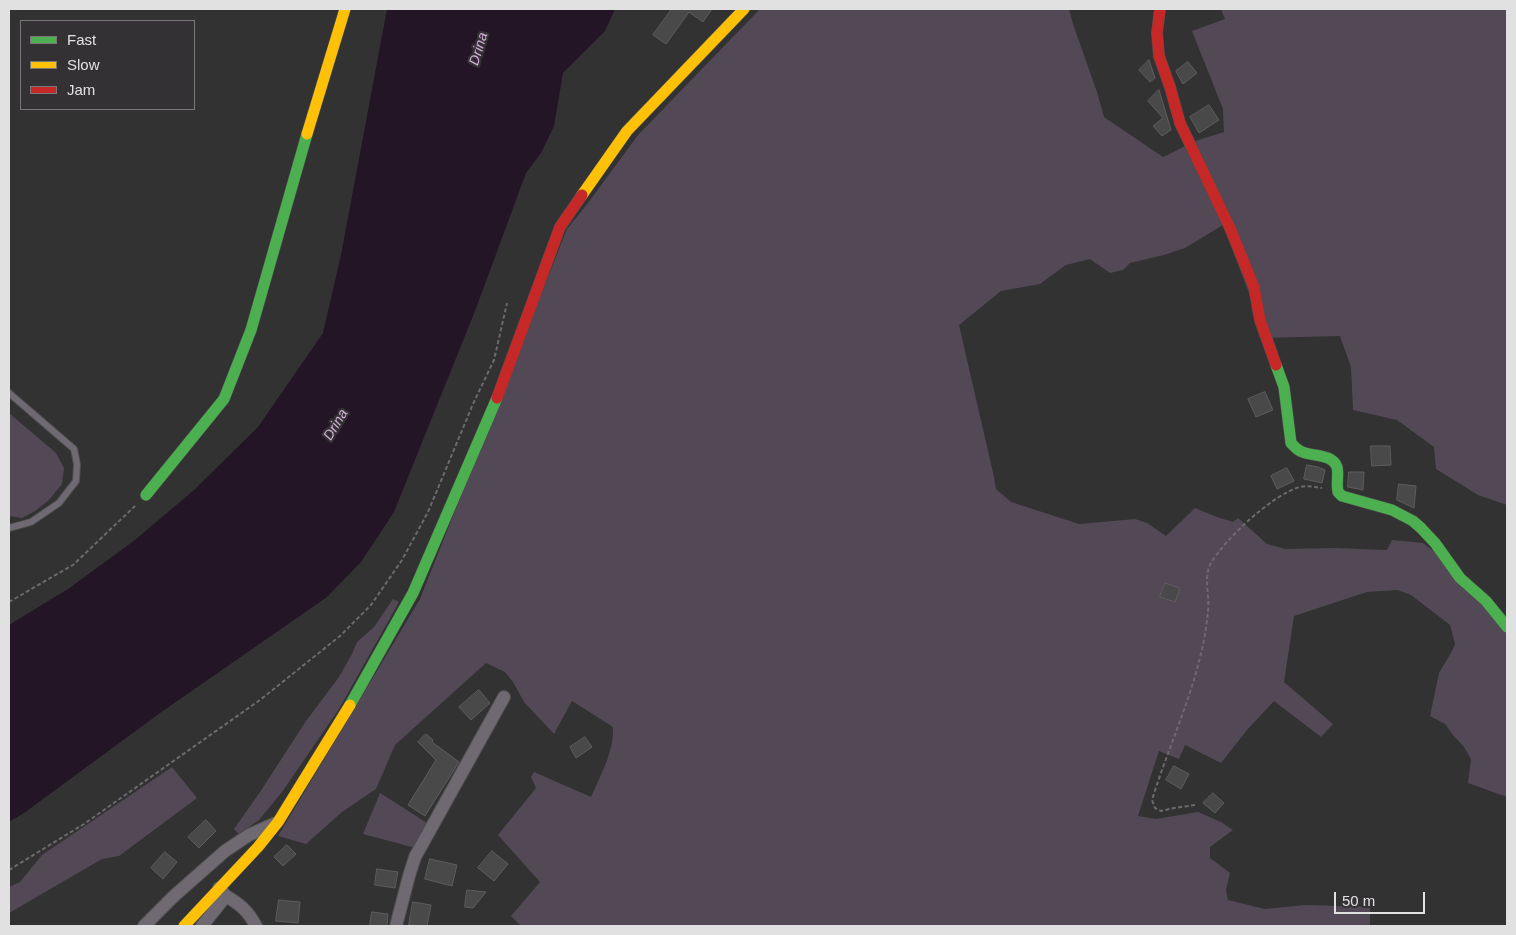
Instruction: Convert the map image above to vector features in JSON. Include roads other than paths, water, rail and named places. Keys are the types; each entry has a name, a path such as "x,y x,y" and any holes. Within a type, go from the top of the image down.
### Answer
{"street":[{"path":"146,495 224,399 251,330 345,9"},
{"path":"202,926 223,892 278,822 346,713 413,593 495,404 560,227 627,131 744,9"},
{"path":"1160,9 1157,33 1159,56 1180,123 1230,228 1254,286 1260,320 1284,387 1291,443 1296,450 1331,459 1336,464 1338,470 1337,490 1339,494 1399,513 1415,522 1428,533 1461,579 1486,600 1507,627"},
{"path":"396,926 408,876 415,857 504,697"},
{"path":"144,926 174,896 225,851 249,835 278,822"},
{"path":"184,926 223,892"},
{"path":"223,892 250,914 256,926"}],"lane":[{"path":"9,393 74,449 77,464 76,481 58,503 30,522 9,528"}],"water":[{"name":"Drina","path":"387,9 615,9 605,31 563,73 554,126 541,153 526,173 475,311 394,512 361,562 327,597 160,713 9,822 9,625 68,589 135,540 194,490 258,427 323,333 341,255"}]}
